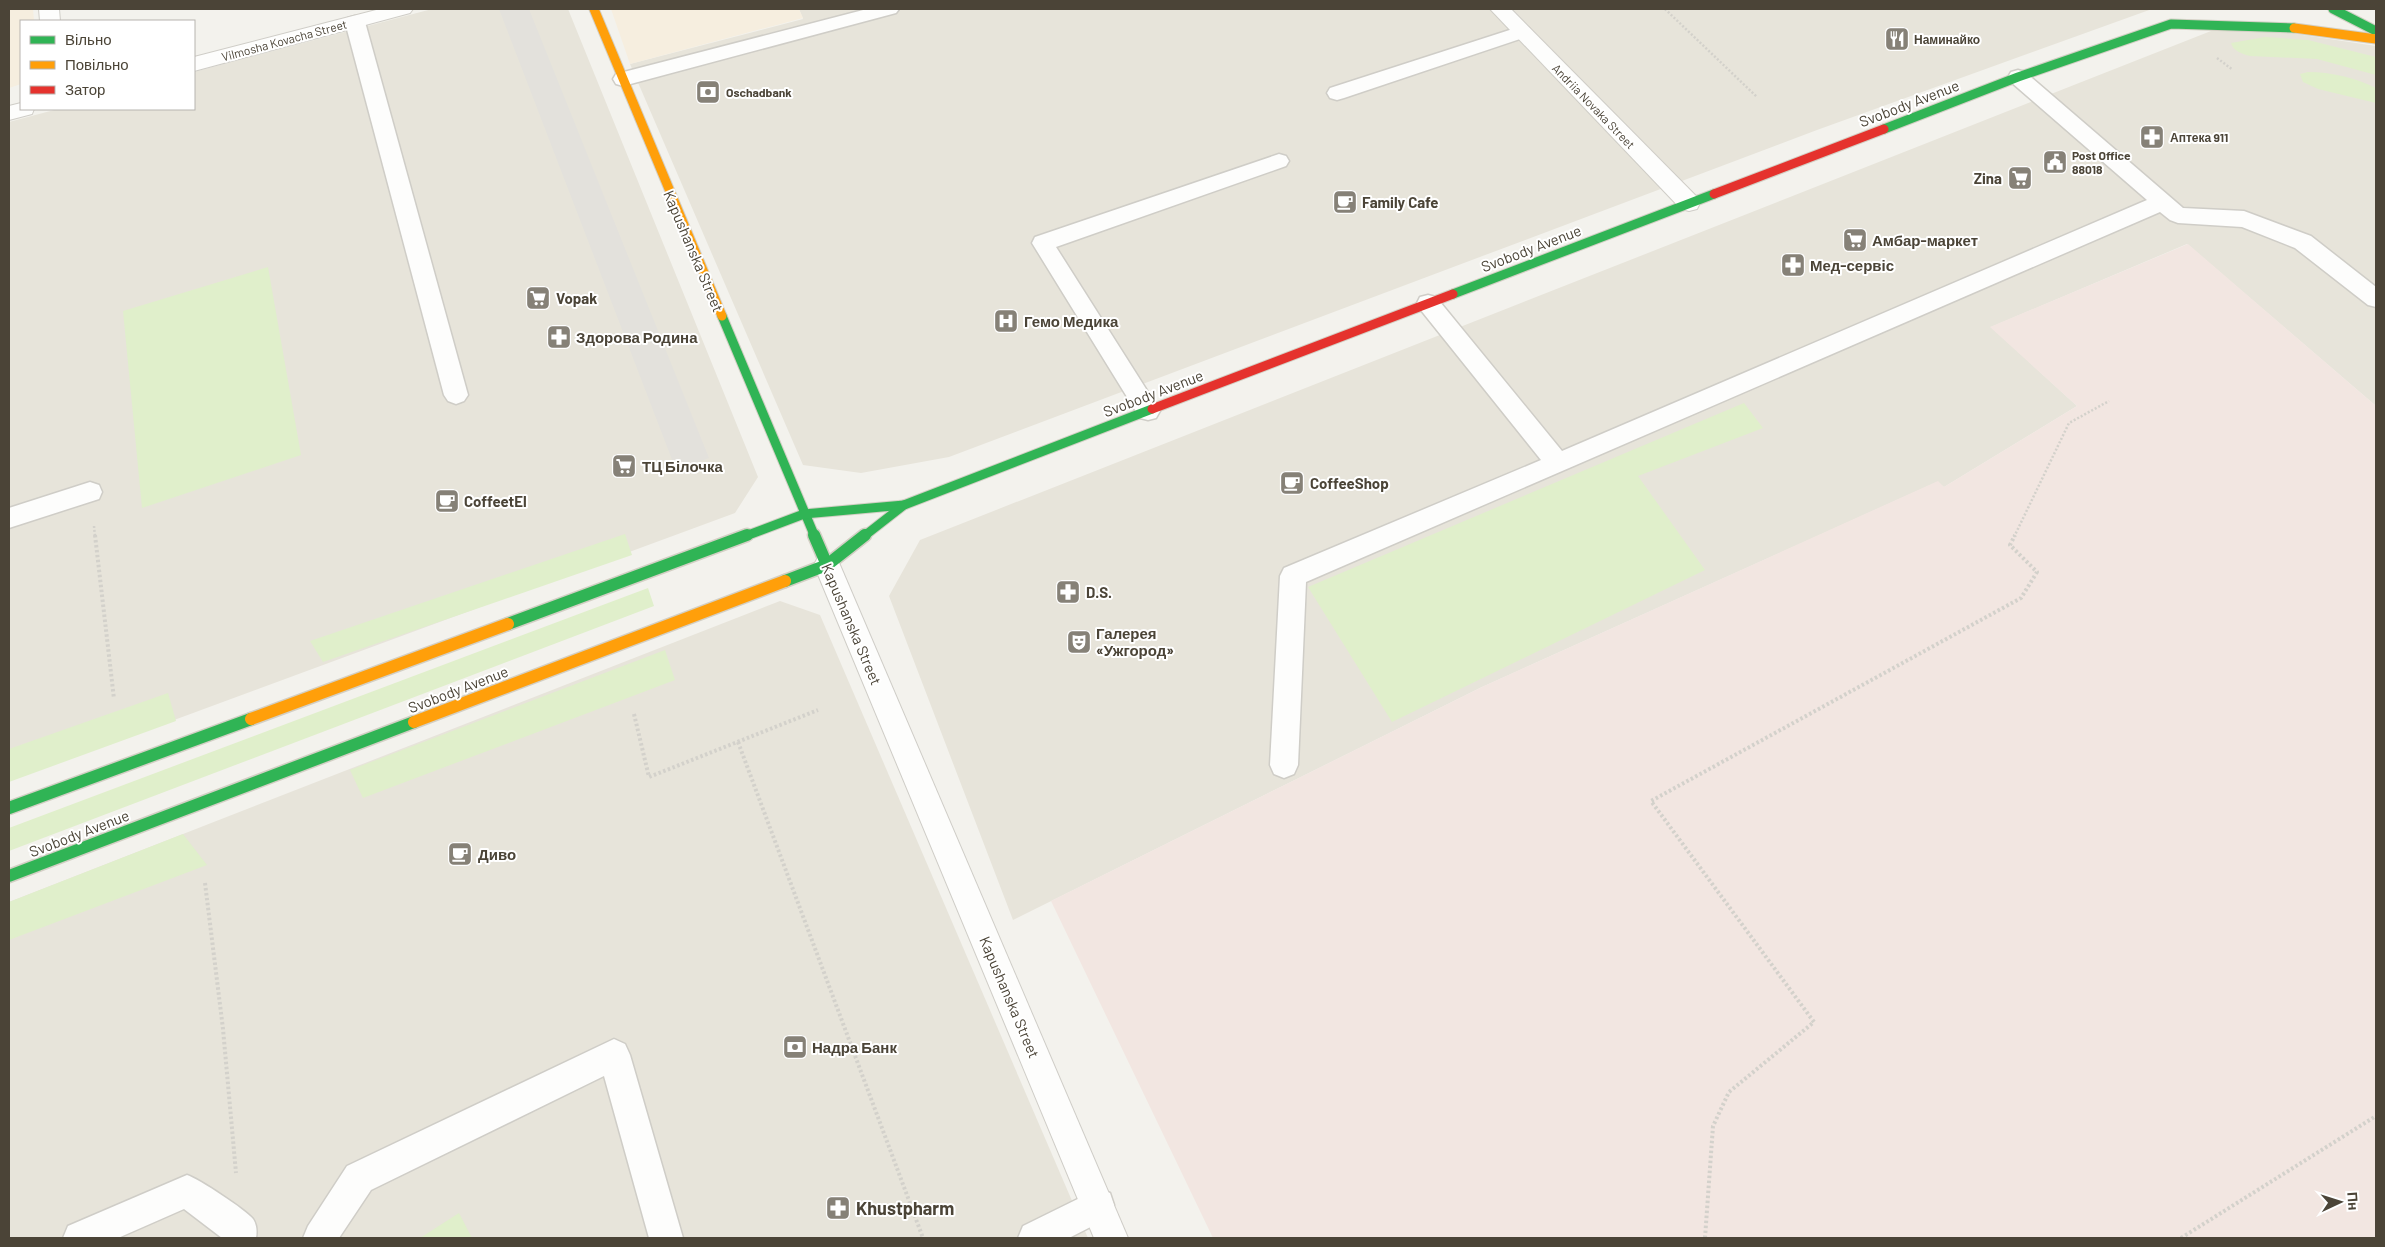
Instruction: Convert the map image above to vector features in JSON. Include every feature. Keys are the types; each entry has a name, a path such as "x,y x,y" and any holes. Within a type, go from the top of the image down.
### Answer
{"main road":[{"name":"Kapushanska Street","path":"594,9 804,514 827,565"},
{"path":"2333,9 2376,31"},
{"name":"Svobody Avenue","path":"2171,24 2181,15"},
{"name":"Svobody Avenue","path":"9,808 804,514 904,505 2018,78 2171,24 2303,28 2376,39"},
{"name":"Svobody Avenue","path":"9,876 827,565 904,505"}],"street":[{"name":"Vilmosha Kovacha Street","path":"195,64 403,9"},
{"name":"Andriia Novaka Street","path":"1500,9 1689,203"},
{"name":"Kapushanska Street","path":"827,565 1111,1238"}],"lane":[{"path":"623,79 889,9"},
{"path":"355,22 456,395"},
{"path":"1337,93 1522,32"},
{"path":"2018,78 2178,215 2244,219 2302,242 2376,299"},
{"path":"1148,411 1043,243 1279,161"},
{"path":"1284,765 1292,576 2163,202"},
{"path":"1428,303 1558,463"},
{"path":"9,518 90,492"},
{"path":"320,1238 359,1178 614,1055 666,1238"},
{"path":"80,1238 187,1191 240,1235"},
{"path":"1035,1238 1098,1205"}],"path":[{"path":"1664,9 1757,97"},
{"path":"2211,54 2233,70"},
{"path":"1705,1238 1713,1126 1730,1092 1814,1022 1651,801 2021,598 2037,572 2010,545 2068,423 2109,401"},
{"path":"90,492 114,700"},
{"path":"634,714 649,777 818,710"},
{"path":"738,742 923,1238"},
{"path":"205,883 223,1029 240,1235"},
{"path":"2181,1238 2376,1116"}],"shaded area":[{"path":"9,9 33,9 34,20 20,20 20,84 9,88"},
{"path":"432,9 568,9 758,477 735,513 9,781 9,122 54,110 195,110 195,72"},
{"path":"499,9 529,9 709,458 676,470"},
{"path":"611,9 799,9 803,18 630,64"},
{"path":"799,9 2152,9 1817,130 949,457 861,473 803,465 630,64 803,19"},
{"path":"2270,30 2376,46 2376,406 2187,244 1991,327 2077,406 1944,487 1937,482 1482,687 1013,920 889,596 920,540 2211,31"},
{"path":"2188,244 2376,406 2376,1238 1213,1238 1051,901 1482,687 1938,481 1944,487 2077,406 1990,327"},
{"path":"780,601 820,615 1088,1238 9,1238 9,902"}],"green space":[{"path":"2265,37 2308,40 2376,57 2376,75 2317,59 2250,56 2236,50 2231,43"},
{"path":"2308,72 2334,74 2368,84 2376,88 2376,103 2318,89 2303,82 2300,74"},
{"path":"268,267 301,455 142,508 123,311"},
{"path":"1744,403 1763,428 1638,476 1705,570 1392,722 1308,587"},
{"path":"625,534 632,555 323,662 310,641"},
{"path":"648,588 654,606 9,851 9,828"},
{"path":"665,650 675,680 363,798 350,770"},
{"path":"168,693 176,721 9,782 9,749"},
{"path":"183,834 207,865 9,940 9,902"},
{"path":"459,1213 472,1238 420,1238"}],"traffic: fast":[{"path":"2333,9 2374,30"},
{"path":"1884,129 2018,77 2171,24 2294,28"},
{"path":"1453,294 1714,194"},
{"path":"722,316 827,565"},
{"path":"785,581 827,565 904,505 1152,409"},
{"path":"508,624 804,514 904,505"},
{"path":"9,808 251,719"},
{"path":"9,876 414,722"}],"traffic: slow":[{"path":"594,9 722,316"},
{"path":"2294,28 2376,39"},
{"path":"414,722 785,581"},
{"path":"251,719 508,624"}],"traffic: jam":[{"path":"1714,194 1884,129"},
{"path":"1152,409 1453,294"}],"place":[{"name":"Наминайко","path":"1897,39"},
{"name":"Oschadbank","path":"708,92"},
{"name":"Аптека 911","path":"2152,137"},
{"name":"Post Office 88018","path":"2055,162"},
{"name":"Zina","path":"2020,178"},
{"name":"Family Cafe","path":"1345,202"},
{"name":"Амбар-маркет","path":"1855,240"},
{"name":"Мед-сервіс","path":"1793,265"},
{"name":"Vopak","path":"538,298"},
{"name":"Гемо Медика","path":"1006,321"},
{"name":"Здорова Родина","path":"559,337"},
{"name":"ТЦ Білочка","path":"624,466"},
{"name":"CoffeeShop","path":"1292,483"},
{"name":"CoffeetEl","path":"447,501"},
{"name":"D.S.","path":"1068,592"},
{"name":"Галерея «Ужгород»","path":"1079,642"},
{"name":"Диво","path":"460,854"},
{"name":"Надра Банк","path":"795,1047"},
{"name":"Khustpharm","path":"838,1208"}]}
